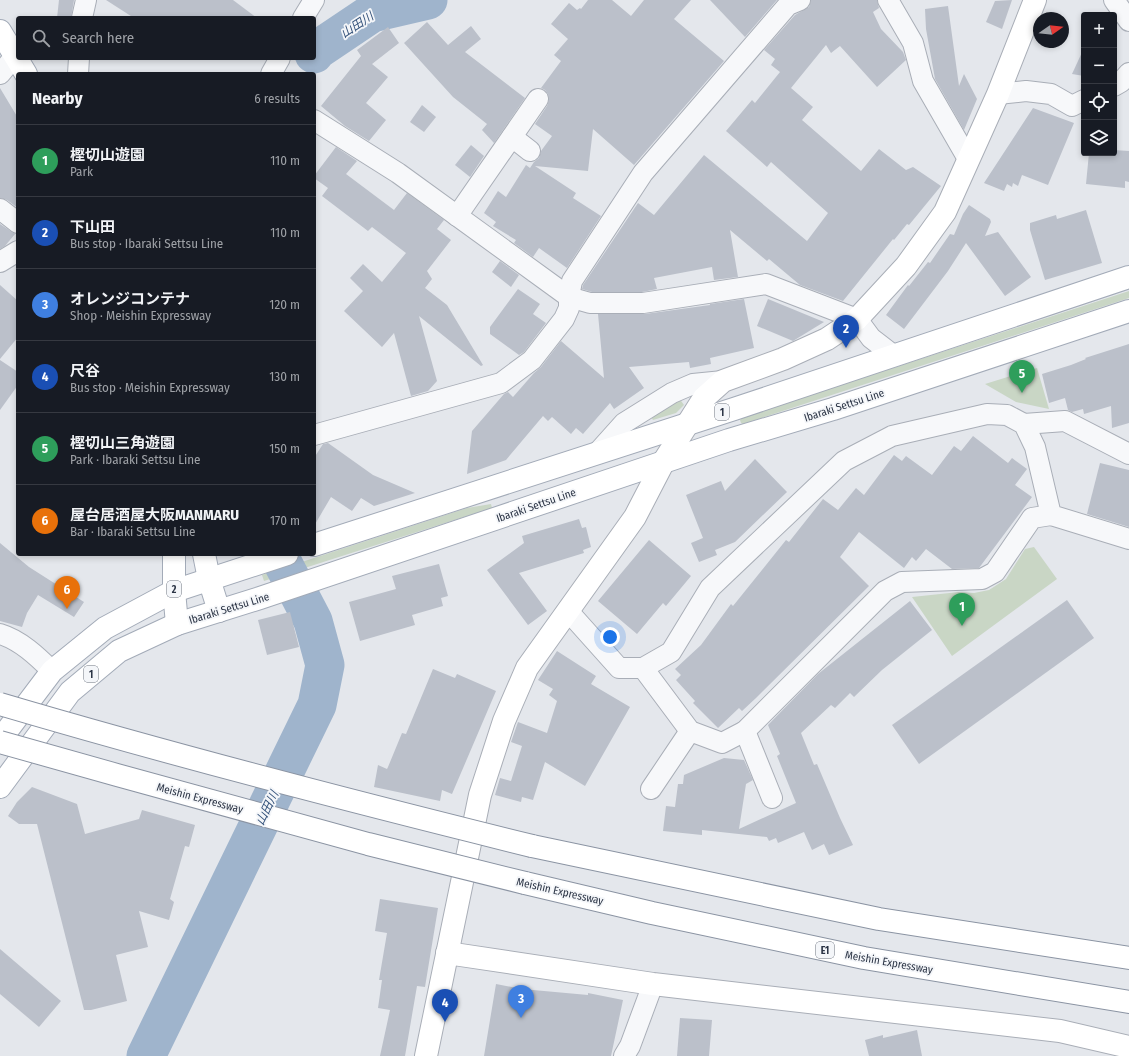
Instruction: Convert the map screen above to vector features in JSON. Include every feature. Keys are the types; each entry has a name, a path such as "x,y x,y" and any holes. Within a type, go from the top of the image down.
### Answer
{"main road":[{"path":"426,1056 480,795 504,721 527,668 635,516 664,461 704,398 723,381 783,359 827,339 857,319 906,266 945,212 998,94 1035,0"},
{"path":"0,31 16,57"},
{"name":"1","path":"316,544 688,423 1129,276"},
{"name":"Ibaraki Settsu Line","path":"0,787 70,692 119,651 177,624 260,598 664,461 833,409 1129,311"},
{"name":"2","path":"174,556 174,591 177,624"},
{"path":"204,556 209,580 219,611"},
{"name":"1","path":"0,741 52,671 105,628 174,591 281,556"},
{"path":"0,704 141,745 378,808 532,846 879,919 1129,958"},
{"name":"Meishin Expressway","path":"0,741 368,844 652,913 864,958 1129,1002"},
{"path":"447,953 653,984 1060,1031 1129,1047"}],"street":[{"path":"82,16 86,0"},
{"path":"304,16 314,0"},
{"path":"316,434 501,383 532,360 564,319 569,308 569,297 572,281 643,173 788,5 800,0"},
{"path":"888,0 913,43 924,81 968,159"},
{"path":"1114,0 1129,21"},
{"path":"78,72 79,60"},
{"path":"272,72 279,60"},
{"path":"0,74 21,65"},
{"path":"1117,84 1129,73"},
{"path":"998,94 1026,91 1051,94 1072,106 1081,102"},
{"path":"457,216 538,99"},
{"path":"316,121 398,173 569,297 590,304 643,303 766,284 857,319 871,338 893,355"},
{"path":"512,137 530,151"},
{"path":"0,209 16,221"},
{"path":"0,262 16,252"},
{"path":"598,452 624,423 672,393 692,384 723,381"},
{"path":"568,611 619,668 643,668 671,652 710,588 844,461 892,436 987,414 1007,415 1024,424 1065,421 1129,454"},
{"path":"1024,424 1035,447 1051,514"},
{"path":"643,668 690,731 722,743 745,731 885,591 902,582 982,579 994,572 1032,518 1051,514 1129,539"},
{"path":"0,634 10,637 37,656 52,671"},
{"path":"651,789 690,731"},
{"path":"745,731 772,798"},
{"path":"624,1056 630,1046 653,984"}],"green space":[{"path":"1129,291 1129,298 743,424 741,423 740,420 743,417"},
{"path":"1037,368 1049,409 1016,402 985,384"},
{"path":"679,398 684,405 676,413 653,420 650,415"},
{"path":"491,504 492,508 264,581 262,575 467,508"},
{"path":"1034,547 1057,579 952,656 912,597 959,592 974,593 989,590 1006,579 1025,549"}],"building":[{"path":"59,0 74,0 71,16 57,16"},
{"path":"106,0 233,0 254,16 131,16"},
{"path":"588,0 612,0 631,16 644,0 691,0 674,19 724,61 634,165 593,129 588,171 535,166 576,193 573,198 601,216 567,268 539,248 533,257 514,243 516,240 493,226 496,222 484,213 498,191 506,197 526,165 530,168 539,158 541,151 552,136 535,124 547,106 549,100 548,94 541,88 561,61 554,55 568,39 551,24 569,3 577,10 580,8 581,9"},
{"path":"710,0 777,0 745,37"},
{"path":"811,0 877,0 879,8 873,12 881,29 903,52 906,60 877,87 840,46 831,53 826,45 791,88 813,107 802,120 861,171 879,149 906,170 913,167 941,186 909,225 907,224 894,240 893,239 843,301 800,285 769,259 767,261 730,230 738,277 714,280 712,267 654,278 657,289 642,292 592,292 582,289 583,285 638,203 654,215 704,155 807,241 828,213 771,162 767,167 726,131 752,100 755,103 780,72 771,65 775,59 764,50 795,15 809,7"},
{"path":"1012,0 1002,29 986,22 995,1"},
{"path":"948,6 959,86 964,74 977,99 964,130 935,79 926,29 925,9"},
{"path":"427,22 448,45 471,26 481,39 465,52 525,98 494,143 482,130 487,124 453,97 404,43"},
{"path":"388,27 399,43 372,64 388,77 366,103 386,120 369,141 345,126 321,106 361,56 357,50"},
{"path":"1081,54 1081,76 1072,74"},
{"path":"0,88 16,115 16,207 7,200 0,198"},
{"path":"422,105 436,117 424,132 410,122"},
{"path":"1033,108 1074,123 1048,185 1022,175 1018,186 1013,183 1012,187 1007,184 1004,191 984,183"},
{"path":"471,145 484,156 470,177 455,165"},
{"path":"336,147 357,161 346,174 394,210 407,193 444,220 437,229 451,240 427,271 432,279 425,288 447,305 483,365 481,366 419,316 437,381 428,391 411,396 394,333 382,347 344,311 363,291 350,278 363,264 382,282 406,253 372,227 368,231 322,196 328,188 316,179 316,173"},
{"path":"1117,150 1129,151 1129,182 1125,181 1125,188 1086,184 1089,156 1117,156"},
{"path":"969,205 990,219 991,222 985,236 998,232 1031,277 1005,296 966,243 948,271 904,329 886,315 908,285 909,286 928,262 930,263 950,234 954,235 963,214"},
{"path":"1086,210 1102,263 1045,280 1030,230 1030,223 1056,215 1057,219"},
{"path":"0,224 15,234 5,246 0,249"},
{"path":"500,261 519,275 511,287 492,272"},
{"path":"0,285 16,299 16,339 0,359"},
{"path":"518,289 540,304 533,314 546,323 524,352 519,355 490,334 490,327"},
{"path":"744,299 754,348 710,358 711,364 690,368 689,362 629,367 644,388 614,409 610,403 583,434 576,428 571,434 552,417 548,421 543,416 506,460 467,474 472,431 504,394 508,392 513,397 541,367 561,341 604,378 598,314 645,314"},
{"path":"768,299 824,322 793,341 757,326"},
{"path":"1129,344 1129,423 1112,428 1111,406 1084,414 1083,409 1072,412 1068,410 1065,398 1049,403 1042,374"},
{"path":"0,360 16,371 16,388 0,410"},
{"path":"973,436 1008,463 1012,458 1027,469 1015,485 1032,497 979,568 952,569 926,549 916,561 912,557 904,568 859,532 840,557 869,586 756,698 742,711 739,708 718,728 693,703 695,701 676,680 681,675 675,669 701,645 731,604 733,606 786,540 789,542 823,499 838,510 856,488 864,495 894,455 902,461 906,456 932,475 954,446 961,451"},
{"path":"328,443 373,475 415,493 374,506 361,498 352,511 331,497 316,523 316,455 323,444"},
{"path":"755,459 787,492 735,542 715,550 717,555 699,562 691,543 703,538 686,495 721,481 725,491"},
{"path":"1100,463 1129,470 1129,527 1087,514"},
{"path":"579,519 582,528 586,527 591,547 583,550 584,553 519,573 547,611 528,625 487,570 524,543 522,536"},
{"path":"649,540 691,576 666,606 663,603 637,634 598,601"},
{"path":"0,543 29,567 84,602 74,617 38,595 27,613 22,627 0,621"},
{"path":"439,564 448,596 441,598 443,606 412,615 415,625 360,641 349,602 396,589 392,576"},
{"path":"1067,600 1094,638 919,764 892,725"},
{"path":"910,601 932,630 882,670 854,697 850,693 835,708 831,705 801,733 814,765 817,764 853,845 829,855 824,844 812,850 804,832 778,843 776,838 769,841 767,837 702,830 702,835 663,831 666,806 675,807 678,784 683,784 684,775 724,758 744,760 753,780 746,784 739,829 796,803 777,756 780,754 768,725 818,674"},
{"path":"290,612 299,647 267,655 258,620"},
{"path":"557,651 596,676 591,684 630,707 585,786 545,762 533,800 522,797 521,802 495,795 500,778 511,781 522,746 511,742 518,722 547,733 557,701 549,695 553,689 538,680"},
{"path":"433,669 455,678 457,674 496,691 452,794 442,790 440,801 374,787 378,765 387,769 402,733 406,734"},
{"path":"32,787 77,804 85,834 139,819 142,810 195,825 189,847 185,846 170,899 174,902 169,920 139,911 148,947 116,955 127,1001 91,1010 84,1010 37,824 19,824 8,816 17,802"},
{"path":"380,899 438,908 425,987 417,986 405,1056 380,1056 390,1010 378,1008 382,980 379,980 387,933 375,931"},
{"path":"0,949 61,1001 39,1027 0,994"},
{"path":"496,984 522,989 588,995 588,993 623,1000 611,1056 484,1056"},
{"path":"680,1018 712,1020 709,1056 677,1056"},
{"path":"917,1030 922,1056 869,1056 865,1040 883,1035 883,1038"}],"waterway":[{"name":"山田川","path":"316,51 372,13 428,0"},
{"name":"山田川","path":"146,1056 317,705 325,665 313,621 279,556"}],"place":[{"name":"下山田","path":"846,348"},
{"name":"樫切山三角遊園","path":"1022,393"},
{"name":"屋台居酒屋大阪MANMARU","path":"67,609"},
{"name":"樫切山遊園","path":"962,626"},
{"name":"オレンジコンテナ","path":"521,1018"},
{"name":"尺谷","path":"445,1022"}]}
